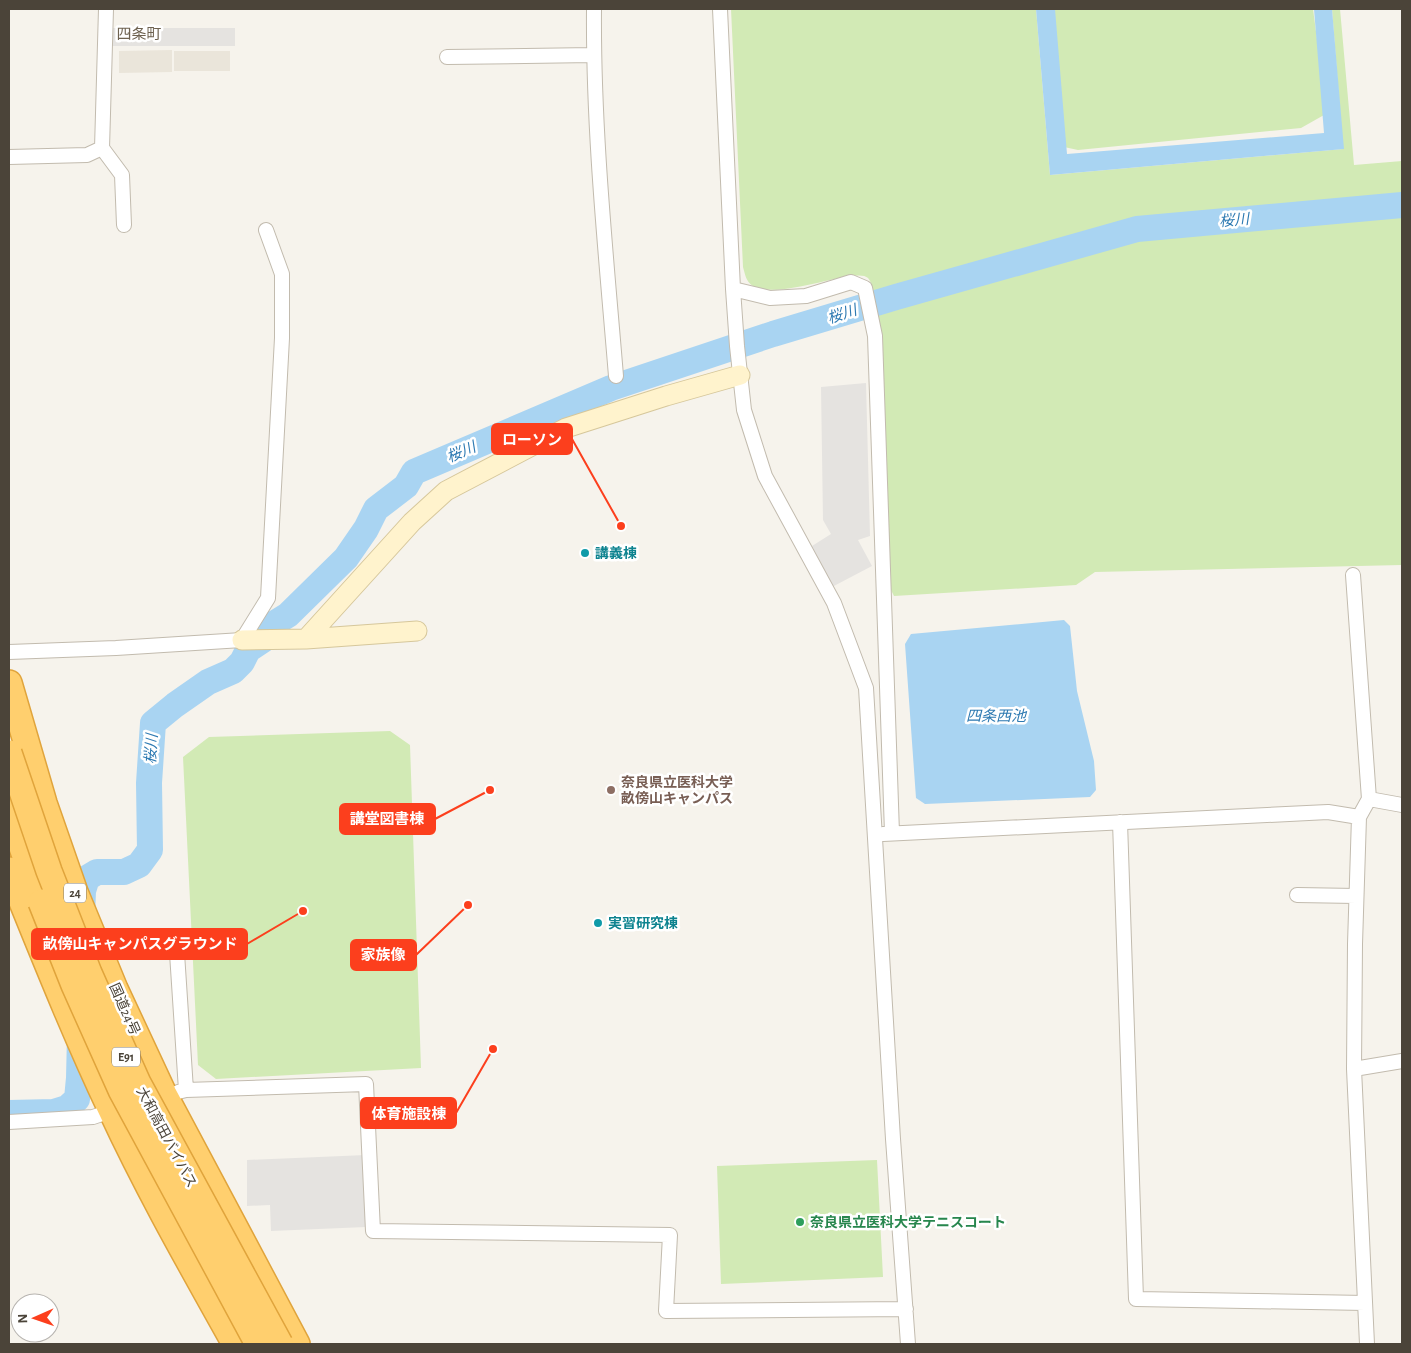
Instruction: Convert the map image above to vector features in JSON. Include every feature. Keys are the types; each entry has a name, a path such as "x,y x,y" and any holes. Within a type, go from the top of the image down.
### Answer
{"highway":[{"name":"国道24号","path":"9,682 44,803 75,892 115,989 175,1092 297,1344"},
{"name":"大和高田バイパス","path":"9,754 49,871 74,936 138,1082 280,1344"},
{"name":"大和高田バイパス","path":"9,810 41,902 74,985 121,1090 258,1344"},
{"path":"9,834 41,902"},
{"path":"9,870 72,1023 111,1111 159,1206 234,1344"}],"street":[{"path":"106,9 102,148 122,175 124,224"},
{"path":"594,9 597,137 616,376"},
{"path":"720,9 733,289 744,410 765,476 834,603 866,688 893,1140 908,1344"},
{"path":"447,57 594,55"},
{"path":"9,157 86,155 102,148"},
{"path":"242,640 268,598 282,338 282,274 266,230"},
{"path":"733,289 770,298 806,296 851,282 865,288 875,336 892,833"},
{"path":"306,639 412,522 446,490 566,428 740,375"},
{"path":"1353,575 1369,799 1359,817 1354,1069 1367,1344"},
{"path":"9,652 116,648 242,640 306,639 417,631"},
{"path":"1369,799 1402,805"},
{"path":"876,834 1328,812 1359,817"},
{"path":"1120,822 1136,1299 1365,1304"},
{"path":"1297,895 1356,896"},
{"path":"175,1092 176,938"},
{"path":"1354,1069 1402,1061"},
{"path":"9,1122 93,1117 175,1092 366,1084 373,1231 670,1235 666,1311 906,1309"}],"shaded area":[{"path":"111,28 235,28 235,46 111,46"},
{"path":"172,50 172,72 119,73 119,51"},
{"path":"174,51 230,51 230,71 174,71"},
{"path":"866,383 870,536 858,540 872,566 832,587 812,546 831,534 823,520 821,387"},
{"path":"366,1155 366,1227 271,1231 270,1205 247,1206 247,1160"}],"green space":[{"path":"731,9 1036,9 1050,175 1343,149 1332,9 1340,9 1354,165 1402,161 1402,565 1095,572 1076,585 894,596 890,588 881,344 873,288 868,278 861,276 849,276 781,289 765,289 753,286 747,280 743,267"},
{"path":"1054,9 1313,9 1322,77 1324,115 1301,128 1078,150 1064,147"},
{"path":"390,731 410,745 421,1068 216,1079 198,1065 183,757 209,737"},
{"name":"奈良県立医科大学テニスコート","path":"877,1160 883,1277 721,1284 717,1166"}],"water":[{"path":"1036,9 1055,9 1067,154 1324,133 1314,9 1332,9 1344,149 1050,175"},
{"name":"四条西池","path":"1064,620 1070,626 1077,691 1094,761 1096,790 1090,797 925,804 916,798 905,644 911,634"}],"waterway":[{"name":"桜川","path":"82,917 83,891 87,878 97,872 124,872 139,865 150,850 149,783 153,723 208,682 233,671 242,662 248,650 263,640 262,631 288,615 346,558 366,529 376,509 406,486 414,472 611,388 773,334 1137,229 1402,205"},
{"name":"桜川","path":"9,1113 54,1112 67,1108 77,1099 80,1036"}],"place":[{"name":"ローソン","path":"621,526"},
{"name":"講義棟","path":"585,553"},
{"name":"講堂図書棟","path":"490,790"},
{"name":"奈良県立医科大学 畝傍山キャンパス","path":"611,790"},
{"name":"家族像","path":"468,905"},
{"name":"畝傍山キャンパスグラウンド","path":"303,911"},
{"name":"実習研究棟","path":"598,923"},
{"name":"体育施設棟","path":"493,1049"},
{"name":"奈良県立医科大学テニスコート","path":"800,1222"}],"district":[{"name":"四条町","path":"139,34"}]}
